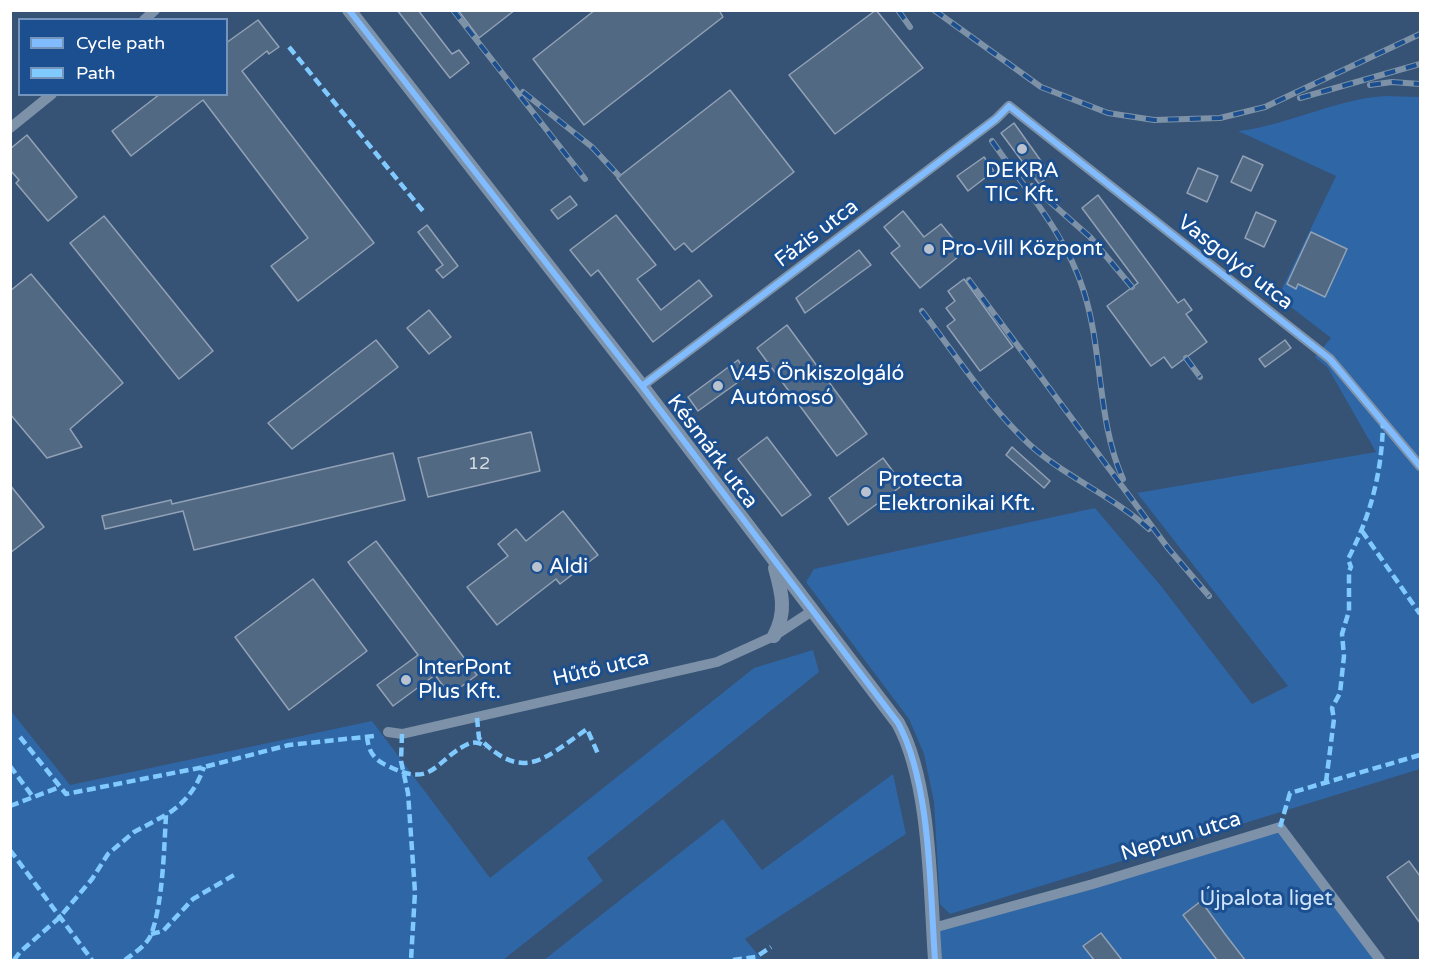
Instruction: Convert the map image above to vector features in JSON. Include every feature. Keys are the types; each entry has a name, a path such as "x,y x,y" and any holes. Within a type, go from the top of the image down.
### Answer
{"street":[{"name":"Késmárk utca","path":"350,10 886,705 905,736 912,755 923,811 935,960"},
{"path":"10,128 50,96"},
{"name":"Fázis utca","path":"642,386 996,119 1009,106"},
{"name":"Vasgolyó utca","path":"1009,106 1330,359 1420,466"},
{"path":"773,560 783,597 781,618 774,636"},
{"name":"Hűtő utca","path":"388,732 402,734 705,666 729,658 774,636 812,611"},
{"name":"Neptun utca","path":"933,928 1093,884 1280,827 1380,960"}],"green space":[{"path":"1386,96 1420,97 1420,769 950,914 940,904 934,802 924,754 909,719 806,582 814,569 1095,508 1161,586 1252,704 1288,686 1137,493 1376,452 1328,368 1315,357 1331,338 1278,297 1336,176 1238,131 1276,123 1348,102"},
{"path":"813,650 819,672 587,858 603,881 503,960 11,960 11,711 70,785 372,721 490,878 754,668"},
{"path":"893,774 906,834 745,939 762,960 544,960 723,819 762,870"},
{"name":"Újpalota liget","path":"1280,827 1380,960 1245,960 1200,901 1183,915 1217,960 935,960 933,928"}],"building":[{"path":"397,10 418,10 452,54 459,50 469,63 450,78"},
{"path":"458,10 515,10 479,38"},
{"path":"595,10 719,10 723,17 584,125 533,59"},
{"path":"876,10 923,68 835,134 789,75"},
{"path":"258,20 279,47 269,54 267,51 242,71 374,243 298,301 271,266 308,238 203,100 131,156 112,131 157,96 228,96 228,42"},
{"path":"730,90 794,172 692,252 684,243 675,250 617,178"},
{"name":"DEKRA TIC Kft.","path":"1014,123 1051,175 1039,184 1001,133"},
{"path":"27,135 77,197 48,221 16,183 19,180 10,170 10,149"},
{"path":"1243,156 1263,165 1251,191 1231,182"},
{"path":"984,157 994,171 968,191 957,176"},
{"path":"1198,168 1218,176 1207,202 1187,193"},
{"path":"1098,195 1178,303 1184,299 1192,310 1186,314 1207,342 1172,368 1164,357 1151,366 1107,306 1138,283 1082,208"},
{"path":"570,196 577,205 558,219 551,210"},
{"name":"Pro-Vill Központ","path":"903,211 924,237 941,224 964,252 920,288 891,253 900,246 884,227"},
{"path":"1256,212 1276,221 1264,247 1245,238"},
{"path":"616,215 656,265 637,279 661,310 699,280 712,296 653,342 598,270 591,276 570,250"},
{"path":"104,216 213,351 179,379 70,243"},
{"path":"427,225 458,266 443,278 436,270 443,265 418,232"},
{"path":"1311,232 1347,249 1325,297 1298,284 1296,289 1287,284"},
{"path":"859,250 871,265 805,313 796,298"},
{"path":"31,274 123,383 70,429 82,447 47,458 10,414 10,291"},
{"path":"964,279 1013,347 980,371 947,326 955,320 946,308 955,301 948,291"},
{"path":"429,310 451,337 429,354 407,328"},
{"path":"787,325 867,434 837,456 757,348"},
{"path":"376,340 398,367 292,449 268,423"},
{"path":"1285,340 1291,348 1265,367 1259,359"},
{"name":"V45 Önkiszolgáló Autómosó","path":"738,360 748,375 698,411 688,397"},
{"path":"531,432 540,471 428,497 418,458"},
{"path":"767,437 811,495 782,516 738,459"},
{"path":"1012,447 1050,481 1044,488 1006,455"},
{"path":"393,453 405,500 194,550 183,511 105,529 102,516 171,500 172,504"},
{"name":"Protecta Elektronikai Kft.","path":"883,458 903,485 848,525 829,498"},
{"path":"10,485 44,527 10,553"},
{"name":"Aldi","path":"563,511 598,555 560,584 556,579 497,625 467,587 508,556 498,544 516,529 526,541"},
{"path":"376,541 477,675 450,695 435,675 393,706 377,685 418,655 348,562"},
{"path":"313,579 367,651 289,710 235,637"},
{"path":"1409,861 1420,876 1420,923 1387,877"},
{"path":"1201,901 1245,960 1217,960 1183,915"},
{"path":"1101,933 1122,960 1094,960 1083,946"}],"railway":[{"path":"453,10 585,179"},
{"path":"898,10 910,27"},
{"path":"934,10 1041,87 1108,113 1154,120 1220,118 1265,107 1420,34"},
{"path":"1300,98 1420,64"},
{"path":"1370,85 1392,82 1420,84"},
{"path":"523,92 592,147 618,175"},
{"path":"992,141 1056,231 1076,271 1090,315 1104,410 1115,457 1123,479"},
{"path":"1032,186 1090,237 1132,287"},
{"path":"969,280 1168,548 1209,596"},
{"path":"922,311 986,397 1029,444 1058,467 1120,506 1149,529"},
{"path":"1186,358 1200,377"}],"marked path":[{"path":"289,47 423,211"},
{"path":"1326,782 1334,719 1332,708 1340,693 1344,656 1342,634 1349,611 1349,571 1351,567 1348,559 1363,526 1374,493 1378,476 1383,422"},
{"path":"1362,531 1420,614"},
{"path":"477,718 479,738 508,760 521,763 533,762 546,757 587,729 599,756"},
{"path":"402,734 401,761 408,793 415,892 411,960"},
{"path":"367,736 370,750 378,760 402,772 414,775 432,770 468,744 478,743 486,747"},
{"path":"20,737 66,794 204,767 289,745 374,736"},
{"path":"1280,827 1290,793 1420,755"},
{"path":"10,766 33,797"},
{"path":"125,960 146,943 155,922 162,875 166,815 190,794 204,767"},
{"path":"10,806 60,787"},
{"path":"14,960 59,918 92,879 108,854 134,832 166,815"},
{"path":"10,850 92,960"},
{"path":"151,934 163,931 193,899 234,875"},
{"path":"733,960 756,957 771,947"}],"cycle path":[{"path":"349,10 642,386 898,723 909,748 923,806 930,871 935,960"},
{"path":"642,386 996,119 1009,106 1330,359 1420,466"}],"place":[{"name":"DEKRA TIC Kft.","path":"1022,149"},
{"name":"Pro-Vill Központ","path":"929,249"},
{"name":"V45 Önkiszolgáló Autómosó","path":"718,386"},
{"name":"Protecta Elektronikai Kft.","path":"866,492"},
{"name":"Aldi","path":"537,567"},
{"name":"InterPont Plus Kft.","path":"406,680"}]}
